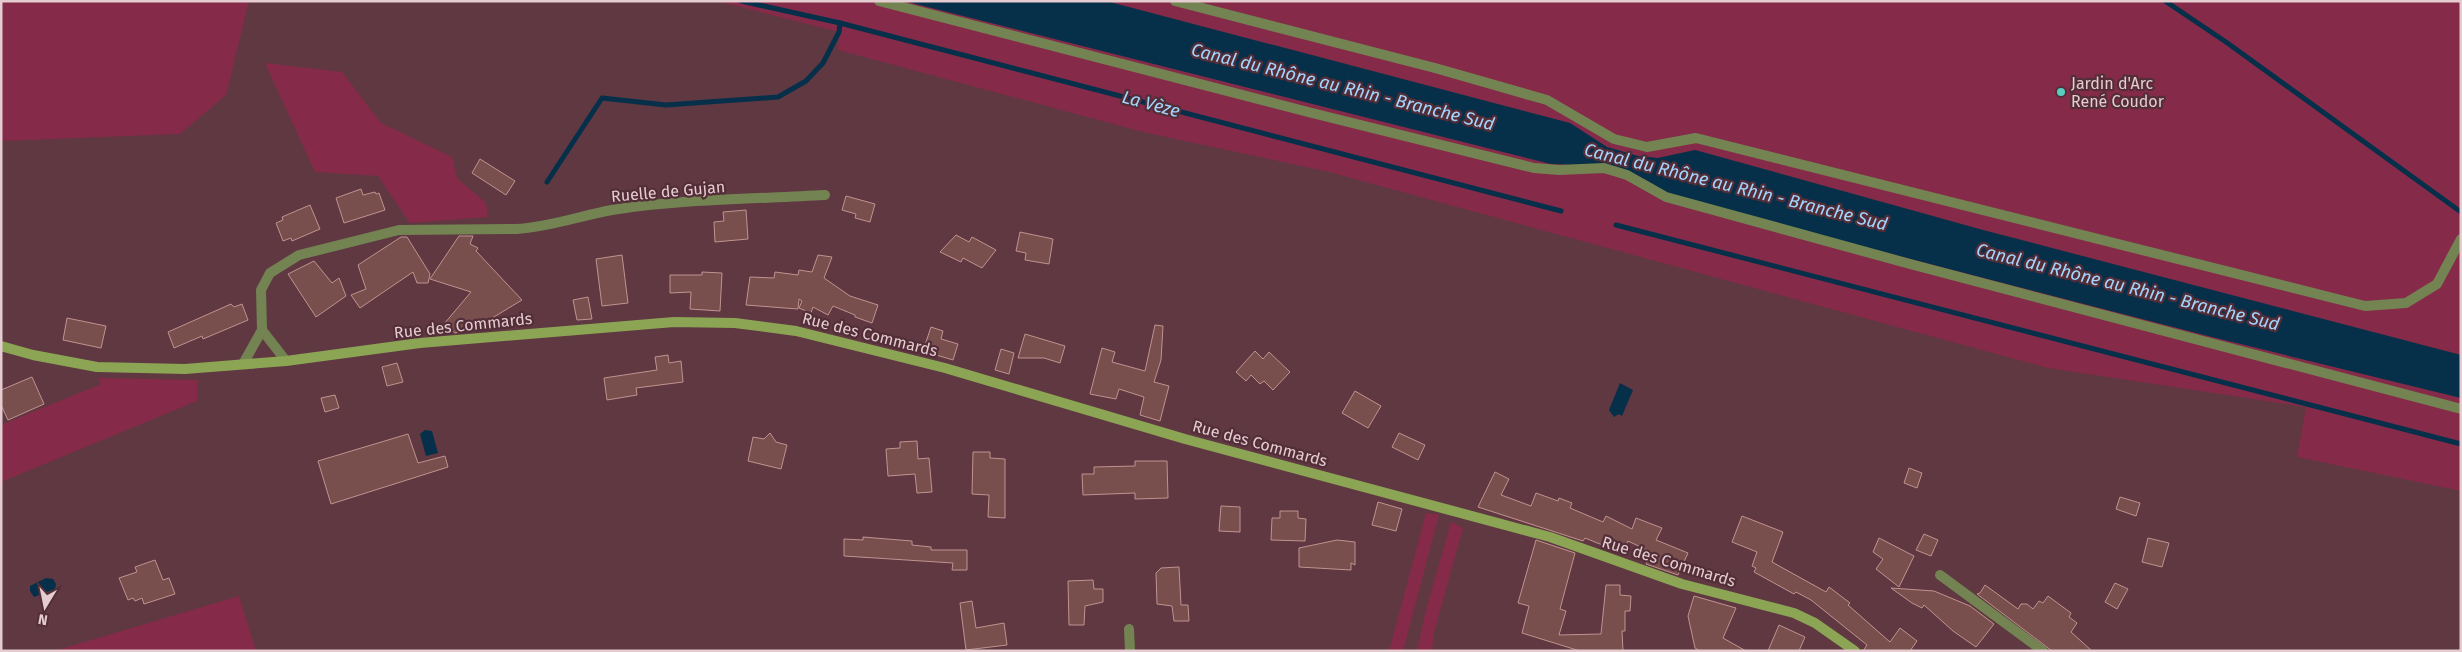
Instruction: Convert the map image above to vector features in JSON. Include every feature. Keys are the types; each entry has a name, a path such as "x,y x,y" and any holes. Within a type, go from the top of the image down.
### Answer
{"street":[{"path":"879,1 1293,109 1534,168 1559,170 1604,168 1627,175 1666,197 1929,269 2461,409"},
{"path":"1175,1 1436,68 1547,100 1614,139 1647,147 1696,138 2365,306 2406,303 2437,284 2461,238"},
{"name":"Ruelle de Gujan","path":"262,330 261,290 270,273 299,255 399,230 544,227 612,210 665,204 825,195"},
{"name":"Rue des Commards","path":"1,346 97,367 185,369 286,361 420,343 674,322 735,323 796,331 909,359 1203,444 1550,537 1682,584 1794,613 1815,623 1855,651"},
{"path":"243,364 262,330 286,361"},
{"path":"1940,575 2043,651"},
{"path":"1129,629 1130,651"}],"shaded area":[{"path":"1,1 249,1 226,95 180,134 1,141"},
{"path":"717,1 904,1 1551,164 1585,165 1614,169 1642,178 1671,197 2212,337 2461,398 2461,491 2297,457 2306,407 2048,368 1329,172 1143,132 838,50 839,32"},
{"path":"1106,1 2461,1 2461,355 1983,230 1695,150 1658,158 1638,156 1607,147 1570,123"},
{"path":"265,63 342,72 381,123 452,157 457,178 486,203 488,217 410,223 378,176 315,172"},
{"path":"98,378 197,380 197,401 1,482 1,425 101,384"},
{"path":"1426,513 1439,515 1403,651 1389,651"},
{"path":"1451,522 1463,528 1434,633 1432,651 1417,651 1425,614"},
{"path":"239,596 256,651 61,651 61,649"}],"water":[{"name":"Canal du Rhône au Rhin - Branche Sud","path":"904,1 1106,1 1570,123 1607,147 1638,156 1658,158 1695,150 1983,230 2461,355 2461,398 2212,337 1671,197 1642,178 1614,169 1585,165 1551,164"},
{"path":"1620,383 1633,390 1622,416 1619,414 1614,417 1609,410"},
{"path":"425,430 432,431 438,453 426,456 420,434"},
{"path":"46,578 53,579 56,584 55,589 34,597 30,591 30,586"}],"building":[{"path":"480,159 515,181 506,195 472,173"},
{"path":"361,189 363,195 379,193 385,210 344,223 336,198"},
{"path":"846,196 875,204 870,222 855,218 856,214 842,210"},
{"path":"310,205 320,229 292,241 291,238 283,241 276,223 283,220 282,217"},
{"path":"746,210 748,239 715,242 714,222 724,221 723,212"},
{"path":"1020,232 1053,239 1049,264 1025,260 1026,253 1016,251"},
{"path":"956,235 969,242 972,237 996,250 982,268 963,258 961,262 940,252"},
{"path":"459,236 473,236 470,244 478,248 476,251 522,300 469,332 466,329 455,333 444,324 471,292 430,279"},
{"path":"401,237 407,237 430,274 428,283 417,283 413,272 360,308 351,295 366,289 358,265"},
{"path":"622,255 628,303 602,306 596,259"},
{"path":"818,255 832,257 824,278 850,296 878,305 872,323 833,306 828,315 813,307 811,313 799,308 802,301 799,299 798,309 746,305 750,277 774,278 775,272 798,275 799,270 812,272"},
{"path":"314,261 332,283 339,278 346,296 316,317 288,274"},
{"path":"702,272 722,273 720,311 690,309 691,292 670,293 670,275 702,275"},
{"path":"588,297 592,319 577,320 573,300"},
{"path":"231,304 234,307 242,304 248,320 203,339 202,336 174,348 168,332"},
{"path":"67,318 106,326 101,348 63,340"},
{"path":"1155,325 1163,326 1161,360 1154,382 1169,386 1160,421 1140,415 1144,397 1119,389 1116,399 1090,394 1102,348 1115,352 1112,362 1145,371"},
{"path":"931,327 943,331 941,339 958,344 953,360 923,351"},
{"path":"1025,334 1065,346 1060,363 1044,358 1018,358"},
{"path":"1001,349 1014,353 1009,374 995,370"},
{"path":"1255,351 1263,359 1269,352 1290,372 1273,390 1264,381 1260,384 1251,375 1246,381 1236,372"},
{"path":"668,355 669,363 681,361 683,382 636,388 637,395 607,400 604,378 657,370 655,357"},
{"path":"397,363 403,382 387,386 382,367"},
{"path":"32,377 44,404 8,420 1,405 1,390"},
{"path":"1355,391 1381,406 1368,428 1342,413"},
{"path":"335,395 339,408 325,412 321,398"},
{"path":"770,433 776,442 787,445 781,469 748,461 753,437 764,439"},
{"path":"1399,433 1425,445 1418,460 1392,447"},
{"path":"408,434 418,463 445,456 448,467 331,504 318,461"},
{"path":"917,441 918,459 929,458 932,492 917,493 915,474 888,476 886,449 900,448 900,442"},
{"path":"973,452 990,452 990,458 1005,459 1005,518 988,517 989,495 972,494"},
{"path":"1135,461 1167,461 1168,498 1135,499 1135,493 1083,495 1082,474 1094,474 1094,467 1135,466"},
{"path":"1909,468 1922,473 1917,488 1904,483"},
{"path":"1495,472 1509,479 1501,495 1531,506 1536,493 1558,501 1559,498 1572,503 1570,508 1603,522 1606,516 1632,529 1636,518 1662,528 1656,540 1688,553 1678,575 1646,564 1651,552 1628,541 1622,553 1585,538 1583,541 1478,507"},
{"path":"2120,497 2140,503 2136,516 2116,509"},
{"path":"1378,502 1402,509 1396,531 1372,525"},
{"path":"1221,506 1240,507 1240,532 1219,531"},
{"path":"1280,511 1298,511 1298,518 1306,519 1305,541 1271,540 1272,518 1280,518"},
{"path":"1742,516 1783,532 1772,562 1826,592 1829,587 1850,603 1848,605 1890,642 1900,628 1917,641 1910,651 1863,651 1867,645 1811,600 1796,592 1794,594 1754,572 1756,568 1752,566 1757,552 1732,542"},
{"path":"1924,534 1938,540 1931,556 1916,550"},
{"path":"863,537 912,541 912,545 931,547 931,550 967,550 967,570 952,570 953,563 844,556 844,539 863,540"},
{"path":"1879,538 1914,556 1899,587 1876,569 1883,559 1873,552"},
{"path":"2148,538 2169,543 2162,567 2142,562"},
{"path":"1337,540 1355,542 1355,565 1351,563 1351,570 1299,567 1299,548"},
{"path":"1536,540 1575,553 1560,609 1566,611 1559,635 1601,634 1606,585 1620,585 1620,595 1631,596 1630,611 1625,611 1625,631 1622,631 1623,651 1580,651 1522,633 1529,606 1518,603"},
{"path":"155,560 163,580 169,578 175,594 144,604 142,598 135,601 133,598 128,600 119,578 137,572 135,567"},
{"path":"1179,567 1181,605 1188,605 1189,621 1174,621 1172,606 1157,604 1156,573 1161,568"},
{"path":"1093,580 1094,589 1103,589 1103,602 1085,606 1084,625 1069,625 1068,581"},
{"path":"2115,583 2128,589 2117,609 2105,602"},
{"path":"1985,585 2018,609 2021,604 2027,604 2033,609 2039,601 2043,603 2048,596 2071,613 2069,617 2077,623 2071,632 2092,651 2052,651 1977,594 1980,593"},
{"path":"1891,588 1934,591 1970,606 1994,624 1976,647 1953,631 1924,605 1922,608 1912,603"},
{"path":"1694,596 1736,608 1723,638 1746,651 1700,651 1695,648 1688,616"},
{"path":"972,601 976,628 1004,623 1007,645 966,650 960,603"},
{"path":"1779,625 1805,637 1799,651 1768,651"}],"waterway":[{"name":"La Vèze","path":"741,1 840,23 1561,211"},
{"path":"2165,1 2226,42 2461,212"},
{"path":"547,182 602,98 666,105 778,97 806,81 823,63 839,32 840,23"},
{"path":"1616,225 2461,444"}],"place":[{"name":"Jardin d'Arc René Coudor","path":"2061,92"}]}
